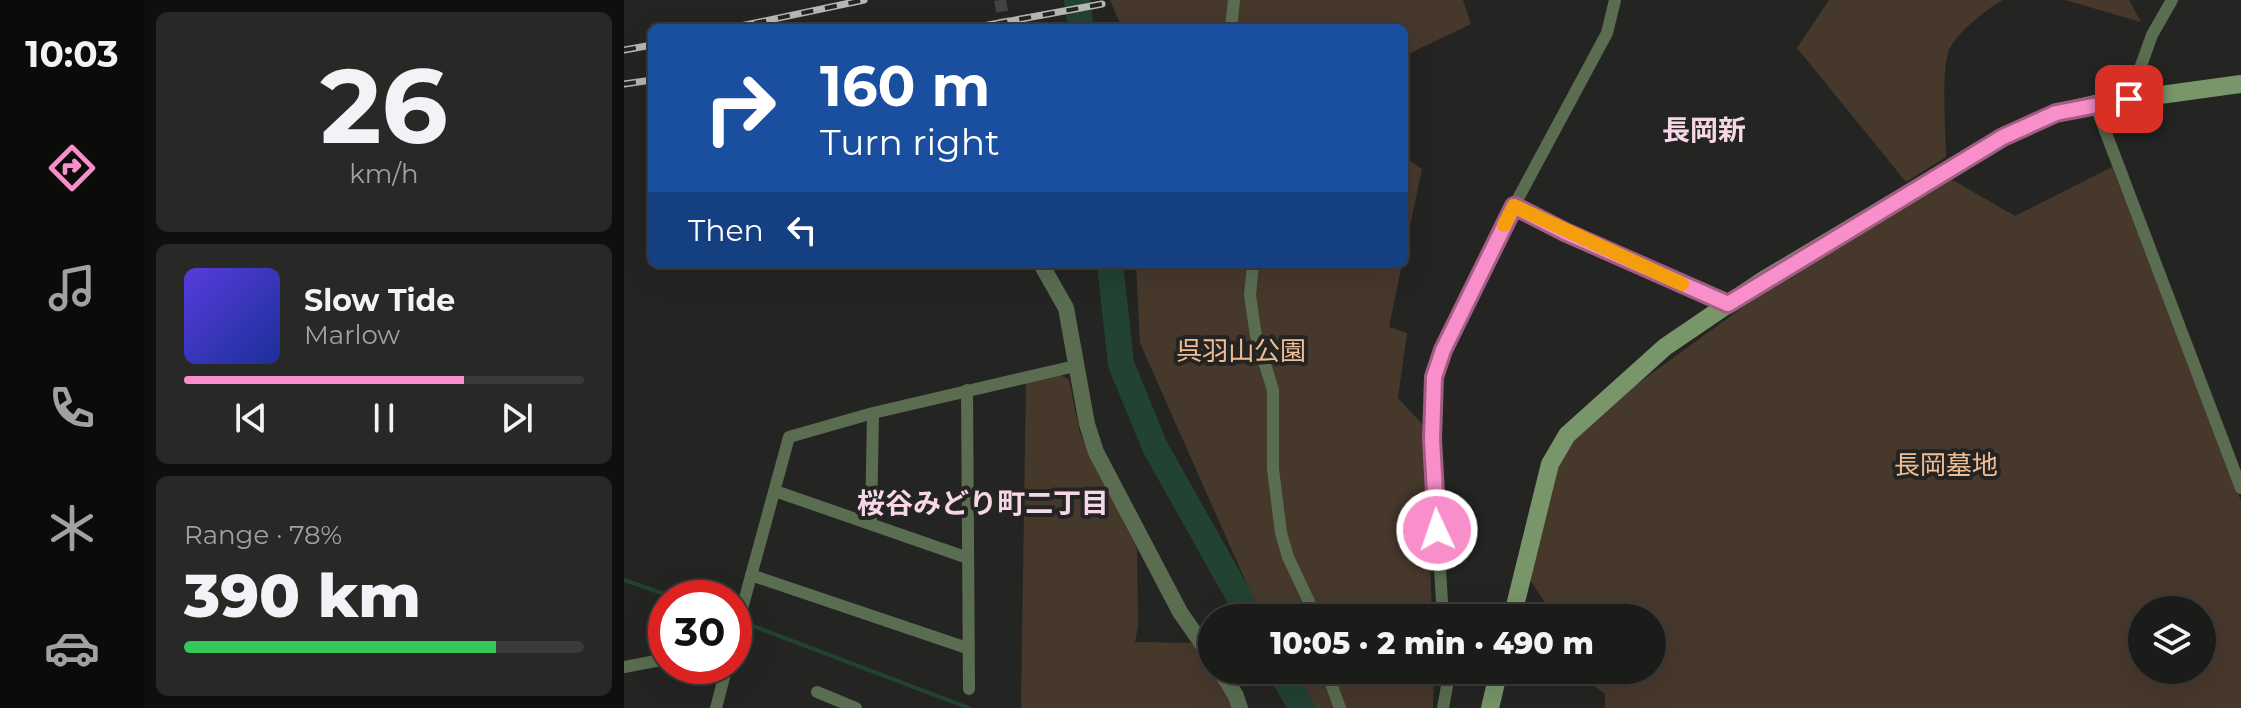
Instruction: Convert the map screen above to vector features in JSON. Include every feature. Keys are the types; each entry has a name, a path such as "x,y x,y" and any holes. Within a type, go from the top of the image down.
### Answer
{"main road":[{"path":"1515,604 1550,464 1567,435 1665,347 1728,304 2003,137 2056,113 2095,104 2241,84"},
{"path":"1490,708 1496,684"}],"street":[{"path":"1231,24 1234,0"},
{"path":"1442,604 1432,439 1434,377 1443,350 1514,206 1607,33 1615,0"},
{"path":"2129,99 2152,35 2172,0"},
{"path":"2095,104 2241,488"},
{"path":"1514,206 1565,232 1728,304"},
{"path":"1043,268 1066,308 1075,366 1096,452 1180,612 1198,638"},
{"path":"1253,268 1250,295 1256,336 1273,390 1273,469 1281,533 1288,557 1310,604"},
{"path":"750,580 789,437 873,413 1075,366"},
{"path":"967,390 969,689"},
{"path":"871,523 873,413"},
{"path":"775,491 968,558"},
{"path":"751,575 967,648"},
{"path":"624,667 648,662"},
{"path":"716,708 722,684"},
{"path":"1229,684 1240,708"},
{"path":"1331,684 1340,708"},
{"path":"1443,708 1447,684"},
{"path":"817,692 856,708"}],"green space":[{"path":"1110,0 1463,0 1471,24 1408,54 1408,24 1120,24"},
{"path":"1829,0 2003,0 1974,20 1951,46 1945,83 1946,157 1906,182 1797,48"},
{"path":"2065,0 2129,0 2141,22"},
{"path":"1408,160 1422,169 1408,235"},
{"name":"長岡墓地","path":"2112,167 2241,501 2241,708 1605,708 1605,694 1591,684 1666,684 1666,604 1546,604 1529,578 1567,435 1754,299 1951,179 2015,216"},
{"name":"呉羽山公園","path":"1136,268 1401,268 1389,327 1407,333 1398,398 1425,427 1431,604 1256,604 1140,343"},
{"path":"1058,373 1069,380 1080,433 1137,549 1138,626 1135,642 1195,643 1198,647 1198,684 1222,684 1234,708 1021,708 1026,382"},
{"path":"1295,684 1434,684 1433,708 1307,708"}],"waterway":[{"path":"1077,0 1080,24"},
{"path":"1110,268 1121,364 1155,447 1243,604"},
{"path":"624,580 648,588"},
{"path":"752,626 969,708"},
{"path":"1288,684 1302,708"}],"tunnel":[{"path":"1000,0 1004,24"}],"railway":[{"path":"750,24 864,0"},
{"path":"994,24 1102,4"},
{"path":"624,50 648,46"},
{"path":"624,84 648,81"}],"slow traffic":[{"path":"1504,225 1514,206 1682,284"}],"district":[{"name":"長岡新","path":"1704,130"},
{"name":"桜谷みどり町二丁目","path":"983,503"}],"route":[{"path":"1437,530 1432,439 1434,377 1443,350 1514,206 1565,232 1728,304 2003,137 2056,113 2129,99"}]}
